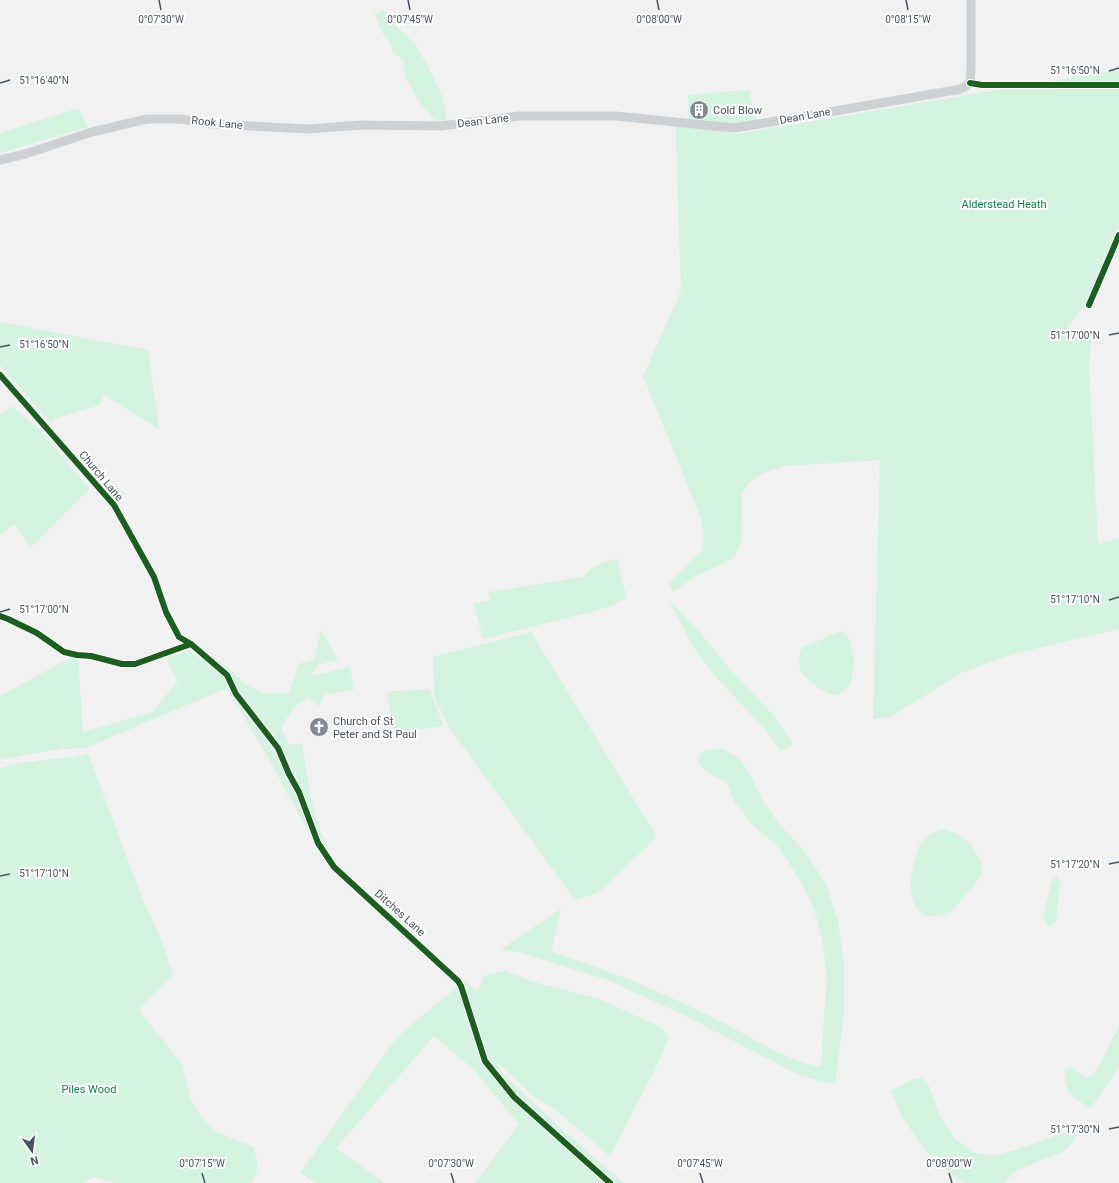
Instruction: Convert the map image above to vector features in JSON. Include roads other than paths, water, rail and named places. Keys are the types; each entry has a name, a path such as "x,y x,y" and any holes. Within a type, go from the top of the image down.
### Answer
{"main road":[{"path":"970,83 971,0"},
{"name":"Dean Lane","path":"441,126 519,116 616,116 734,128 801,118 961,89 970,83"},
{"name":"Rook Lane","path":"0,160 25,154 92,132 147,119 181,119 212,124 308,129 361,125 441,126"}],"street":[{"name":"Dean Lane","path":"970,83 982,85 1119,85"},
{"path":"1089,305 1119,235"},
{"name":"Church Lane","path":"0,374 114,505 154,577 166,612 179,637 191,644"},
{"path":"0,616 37,633 64,652 91,656 122,664 135,664 191,644"},
{"name":"Ditches Lane","path":"191,644 227,676 236,694 278,748 289,774 299,792 318,843 334,867 458,981 461,986 485,1061 514,1097 610,1183"}],"place":[{"name":"Cold Blow","path":"699,110"},
{"name":"Church of St Peter and St Paul","path":"319,727"}],"park label":[{"name":"Alderstead Heath","path":"1004,204"},
{"name":"Piles Wood","path":"89,1089"}]}
